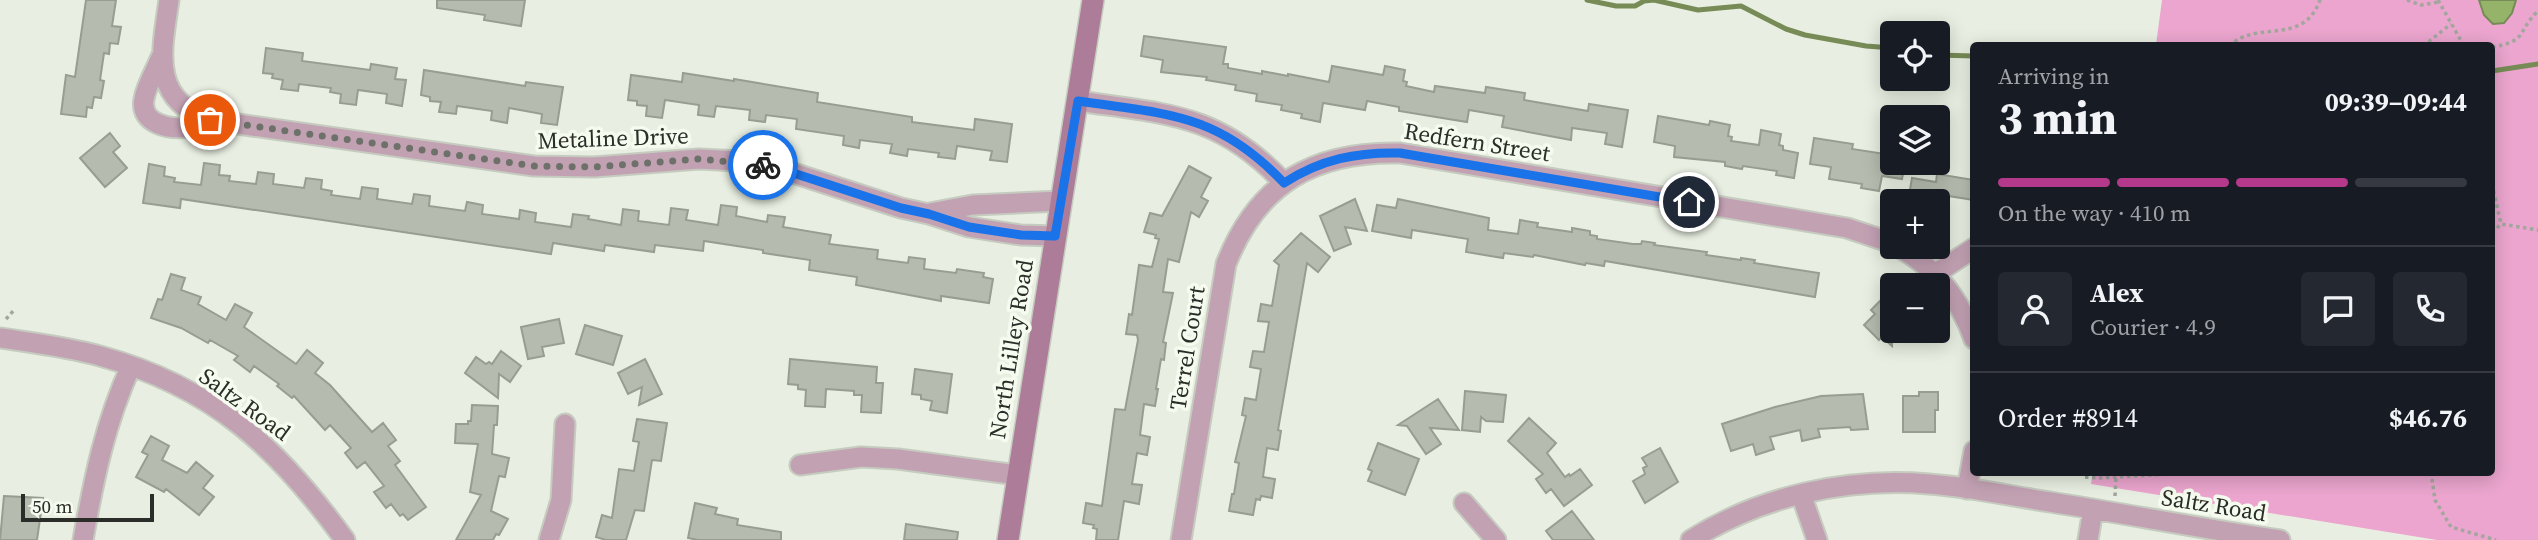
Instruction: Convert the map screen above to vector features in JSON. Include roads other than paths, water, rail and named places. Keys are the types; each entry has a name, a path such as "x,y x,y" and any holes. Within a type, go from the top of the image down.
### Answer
{"street":[{"name":"Metaline Drive","path":"169,0 161,57 144,98 144,110 148,118 161,125 187,127 210,120"},
{"name":"North Lilley Road","path":"1008,540 1093,0"},
{"name":"Metaline Drive","path":"161,57 164,76 174,96 190,111 210,120 534,166 594,167 699,159 739,161 787,171 969,227 1021,235 1055,236"},
{"path":"1078,101 1165,114 1203,124 1247,148 1284,183"},
{"name":"Redfern Street","path":"1284,183 1312,167 1340,157 1370,152 1400,153 1847,228 1880,239"},
{"name":"Terrel Court","path":"1181,540 1226,264 1234,243 1249,218 1284,183"},
{"name":"Metaline Drive","path":"929,214 973,205 1061,201"},
{"path":"1936,273 1970,251"},
{"path":"1914,259 1934,273"},
{"path":"1950,292 1969,312"},
{"name":"Saltz Road","path":"1,328 131,366 172,381 205,400 243,426 294,474 345,540"},
{"path":"83,540 103,442 113,407 131,366"},
{"path":"549,540 561,500 565,424"},
{"path":"800,465 861,457 898,459 1018,475"},
{"path":"1967,489 1970,473"},
{"name":"Saltz Road","path":"1691,540 1749,510 1801,494 1847,485 1884,483 1929,484 1967,489 2280,540"},
{"path":"1801,494 1817,540"},
{"path":"1464,503 1496,540"},
{"path":"2088,540 2093,509"}],"waterway":[{"path":"1587,0 1616,6 1635,6 1654,0 1698,10 1741,6 1786,29 1805,35 1880,47"},
{"path":"1950,55 1970,56"},
{"path":"2495,71 2538,64"}]}
